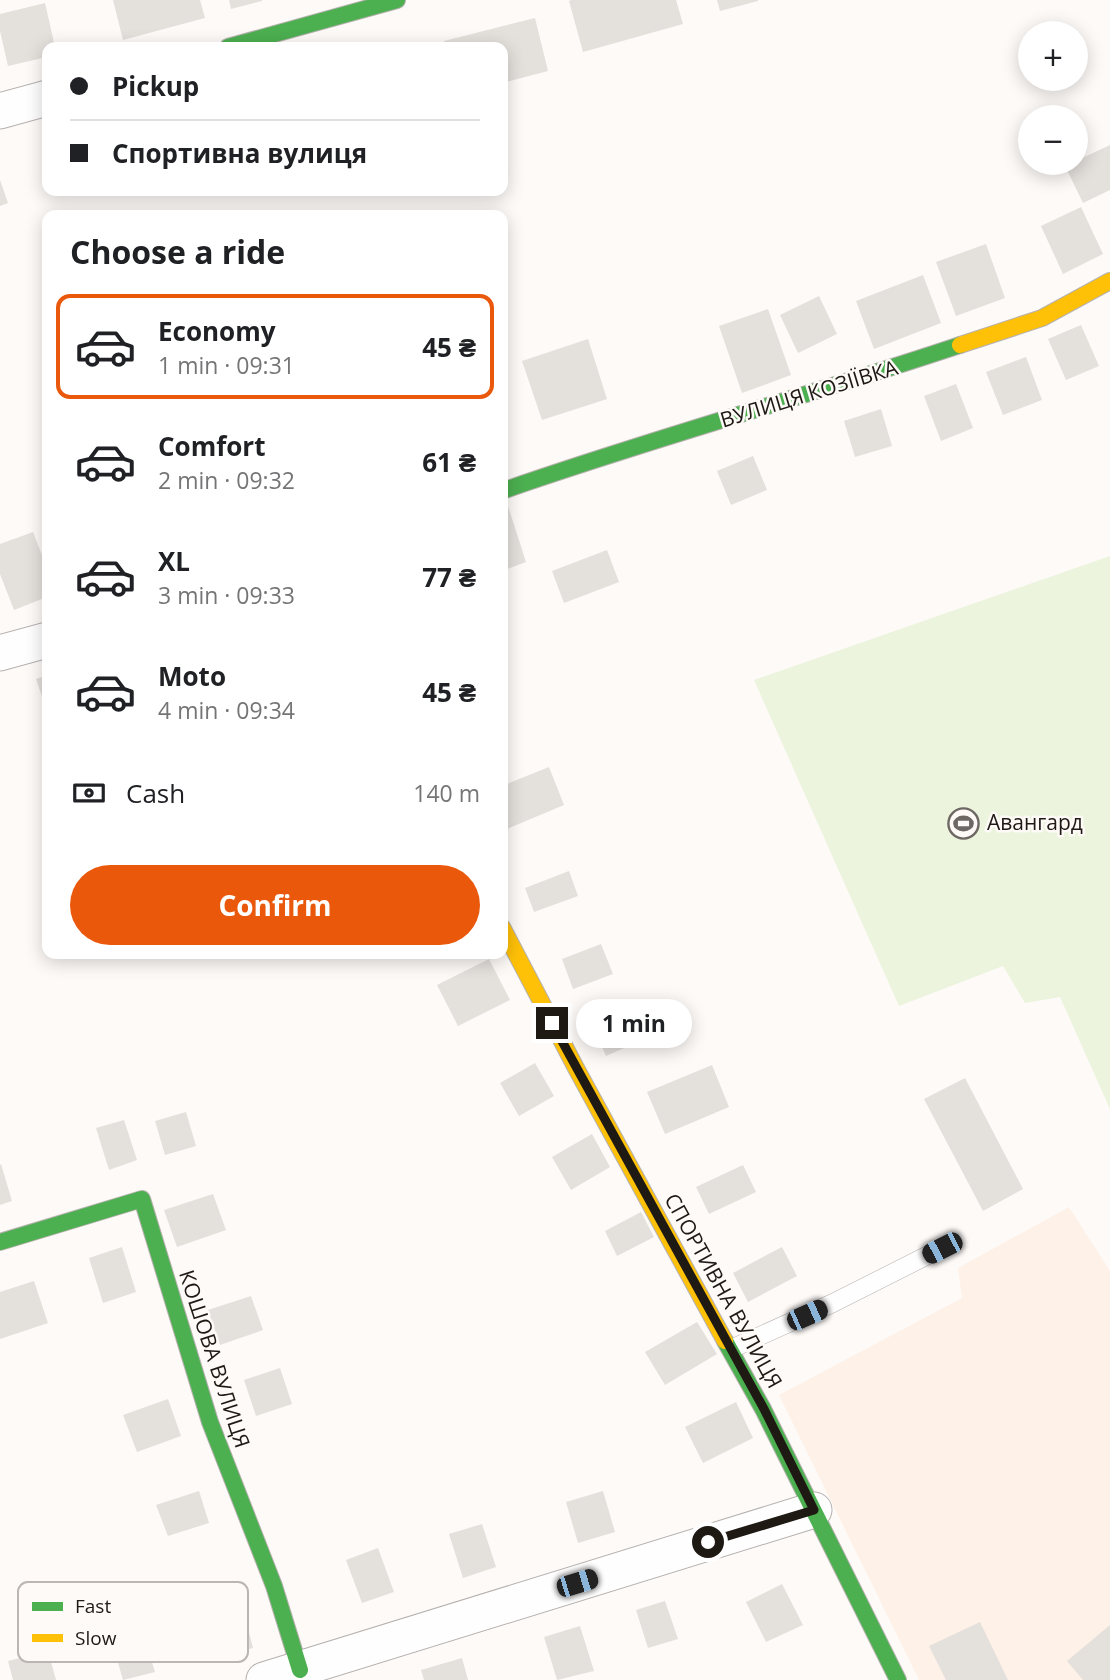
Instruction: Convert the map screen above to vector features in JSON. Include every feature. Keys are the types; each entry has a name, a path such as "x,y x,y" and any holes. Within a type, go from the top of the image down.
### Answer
{"street":[{"path":"246,42 397,0"},
{"path":"0,111 42,99"},
{"name":"ВУЛИЦЯ КОЗІЇВКА","path":"508,489 597,458 869,376 1042,318 1110,281"},
{"path":"0,653 42,641"},
{"name":"СПОРТИВНА ВУЛИЦЯ","path":"508,938 577,1070 731,1349 898,1680"},
{"name":"КОШОВА ВУЛИЦЯ","path":"0,1242 142,1199 210,1422 274,1586 300,1670"},
{"path":"264,1680 814,1510"}],"lane":[{"path":"731,1349 833,1303 942,1248"}],"shaded area":[{"path":"1069,1207 1110,1271 1110,1680 919,1680 779,1395 962,1298 958,1268"}],"green space":[{"name":"Авангард","path":"1110,556 1110,1109 1060,997 1025,1003 1003,966 899,1006 754,680"}],"building":[{"path":"113,0 200,0 205,18 123,40"},
{"path":"229,0 262,0 262,1 231,9"},
{"path":"676,0 683,24 583,52 569,1"},
{"path":"717,0 758,0 758,1 720,11"},
{"path":"45,3 54,42 42,42 42,58 8,66 0,31 0,14"},
{"path":"535,18 548,71 508,81 508,42 444,41"},
{"path":"1110,145 1110,190 1083,203 1069,175 1088,175 1088,155"},
{"path":"0,180 8,203 0,206"},
{"path":"1081,207 1103,254 1063,274 1041,226"},
{"path":"986,244 1005,298 956,316 936,262"},
{"path":"923,275 941,323 874,349 856,301"},
{"path":"819,296 837,334 798,353 780,315"},
{"path":"768,309 791,375 742,393 719,326"},
{"path":"1081,325 1099,366 1066,380 1048,339"},
{"path":"588,339 607,399 542,420 522,361"},
{"path":"1026,357 1042,400 1003,415 986,372"},
{"path":"956,384 973,428 941,441 924,396"},
{"path":"881,409 892,446 855,457 844,421"},
{"path":"753,456 767,490 731,505 717,471"},
{"path":"508,506 526,562 508,569"},
{"path":"33,532 42,555 42,599 14,610 0,574 0,544"},
{"path":"607,550 619,582 564,603 552,571"},
{"path":"42,677 42,696 36,679"},
{"path":"549,767 564,805 508,828 508,784"},
{"path":"569,871 578,896 534,912 525,888"},
{"path":"601,944 613,974 573,989 562,959"},
{"path":"489,959 510,1000 458,1026 437,985"},
{"path":"636,1012 647,1038 606,1056 595,1031"},
{"path":"535,1063 554,1096 519,1116 500,1083"},
{"path":"712,1065 729,1107 665,1134 647,1092"},
{"path":"965,1078 1023,1189 983,1211 924,1099"},
{"path":"186,1112 196,1146 165,1155 155,1121"},
{"path":"124,1120 137,1160 109,1170 96,1128"},
{"path":"592,1134 610,1167 571,1190 552,1157"},
{"path":"0,1165 12,1201 0,1205"},
{"path":"743,1165 756,1192 709,1214 696,1187"},
{"path":"213,1194 226,1230 177,1247 164,1210"},
{"path":"641,1212 654,1237 617,1256 605,1231"},
{"path":"122,1247 136,1292 103,1303 89,1258"},
{"path":"782,1247 797,1276 748,1302 733,1273"},
{"path":"34,1281 48,1323 0,1339 0,1292"},
{"path":"251,1296 263,1330 220,1345 208,1310"},
{"path":"697,1322 717,1354 665,1385 645,1352"},
{"path":"280,1368 292,1404 256,1416 244,1380"},
{"path":"168,1399 181,1436 137,1452 123,1415"},
{"path":"736,1402 753,1438 703,1463 685,1427"},
{"path":"199,1491 209,1523 168,1536 156,1505"},
{"path":"603,1491 615,1532 578,1543 566,1502"},
{"path":"482,1524 496,1567 463,1578 449,1534"},
{"path":"378,1548 394,1592 362,1603 346,1560"},
{"path":"782,1584 803,1625 766,1642 746,1602"},
{"path":"665,1601 678,1639 648,1648 636,1610"},
{"path":"980,1622 1008,1680 946,1680 929,1646"},
{"path":"1110,1625 1110,1680 1083,1680 1067,1661"},
{"path":"580,1626 594,1671 557,1680 544,1637"},
{"path":"248,1628 253,1648 248,1649"},
{"path":"18,1658 18,1662 51,1662 56,1680 13,1680 8,1661"},
{"path":"462,1658 468,1680 424,1680 421,1670"},
{"path":"118,1662 152,1662 155,1672 123,1680"}],"traffic: fast":[{"path":"246,42 397,0"},
{"path":"508,489 960,345"},
{"path":"0,1242 142,1199 210,1422 274,1586 300,1670"},
{"path":"725,1341 763,1409 898,1680"}],"traffic: slow":[{"path":"960,345 1042,318 1110,281"},
{"path":"508,938 725,1341"}],"place":[{"name":"Авангард","path":"964,823"}],"route":[{"path":"552,1023 764,1409 814,1510 708,1542"}]}
